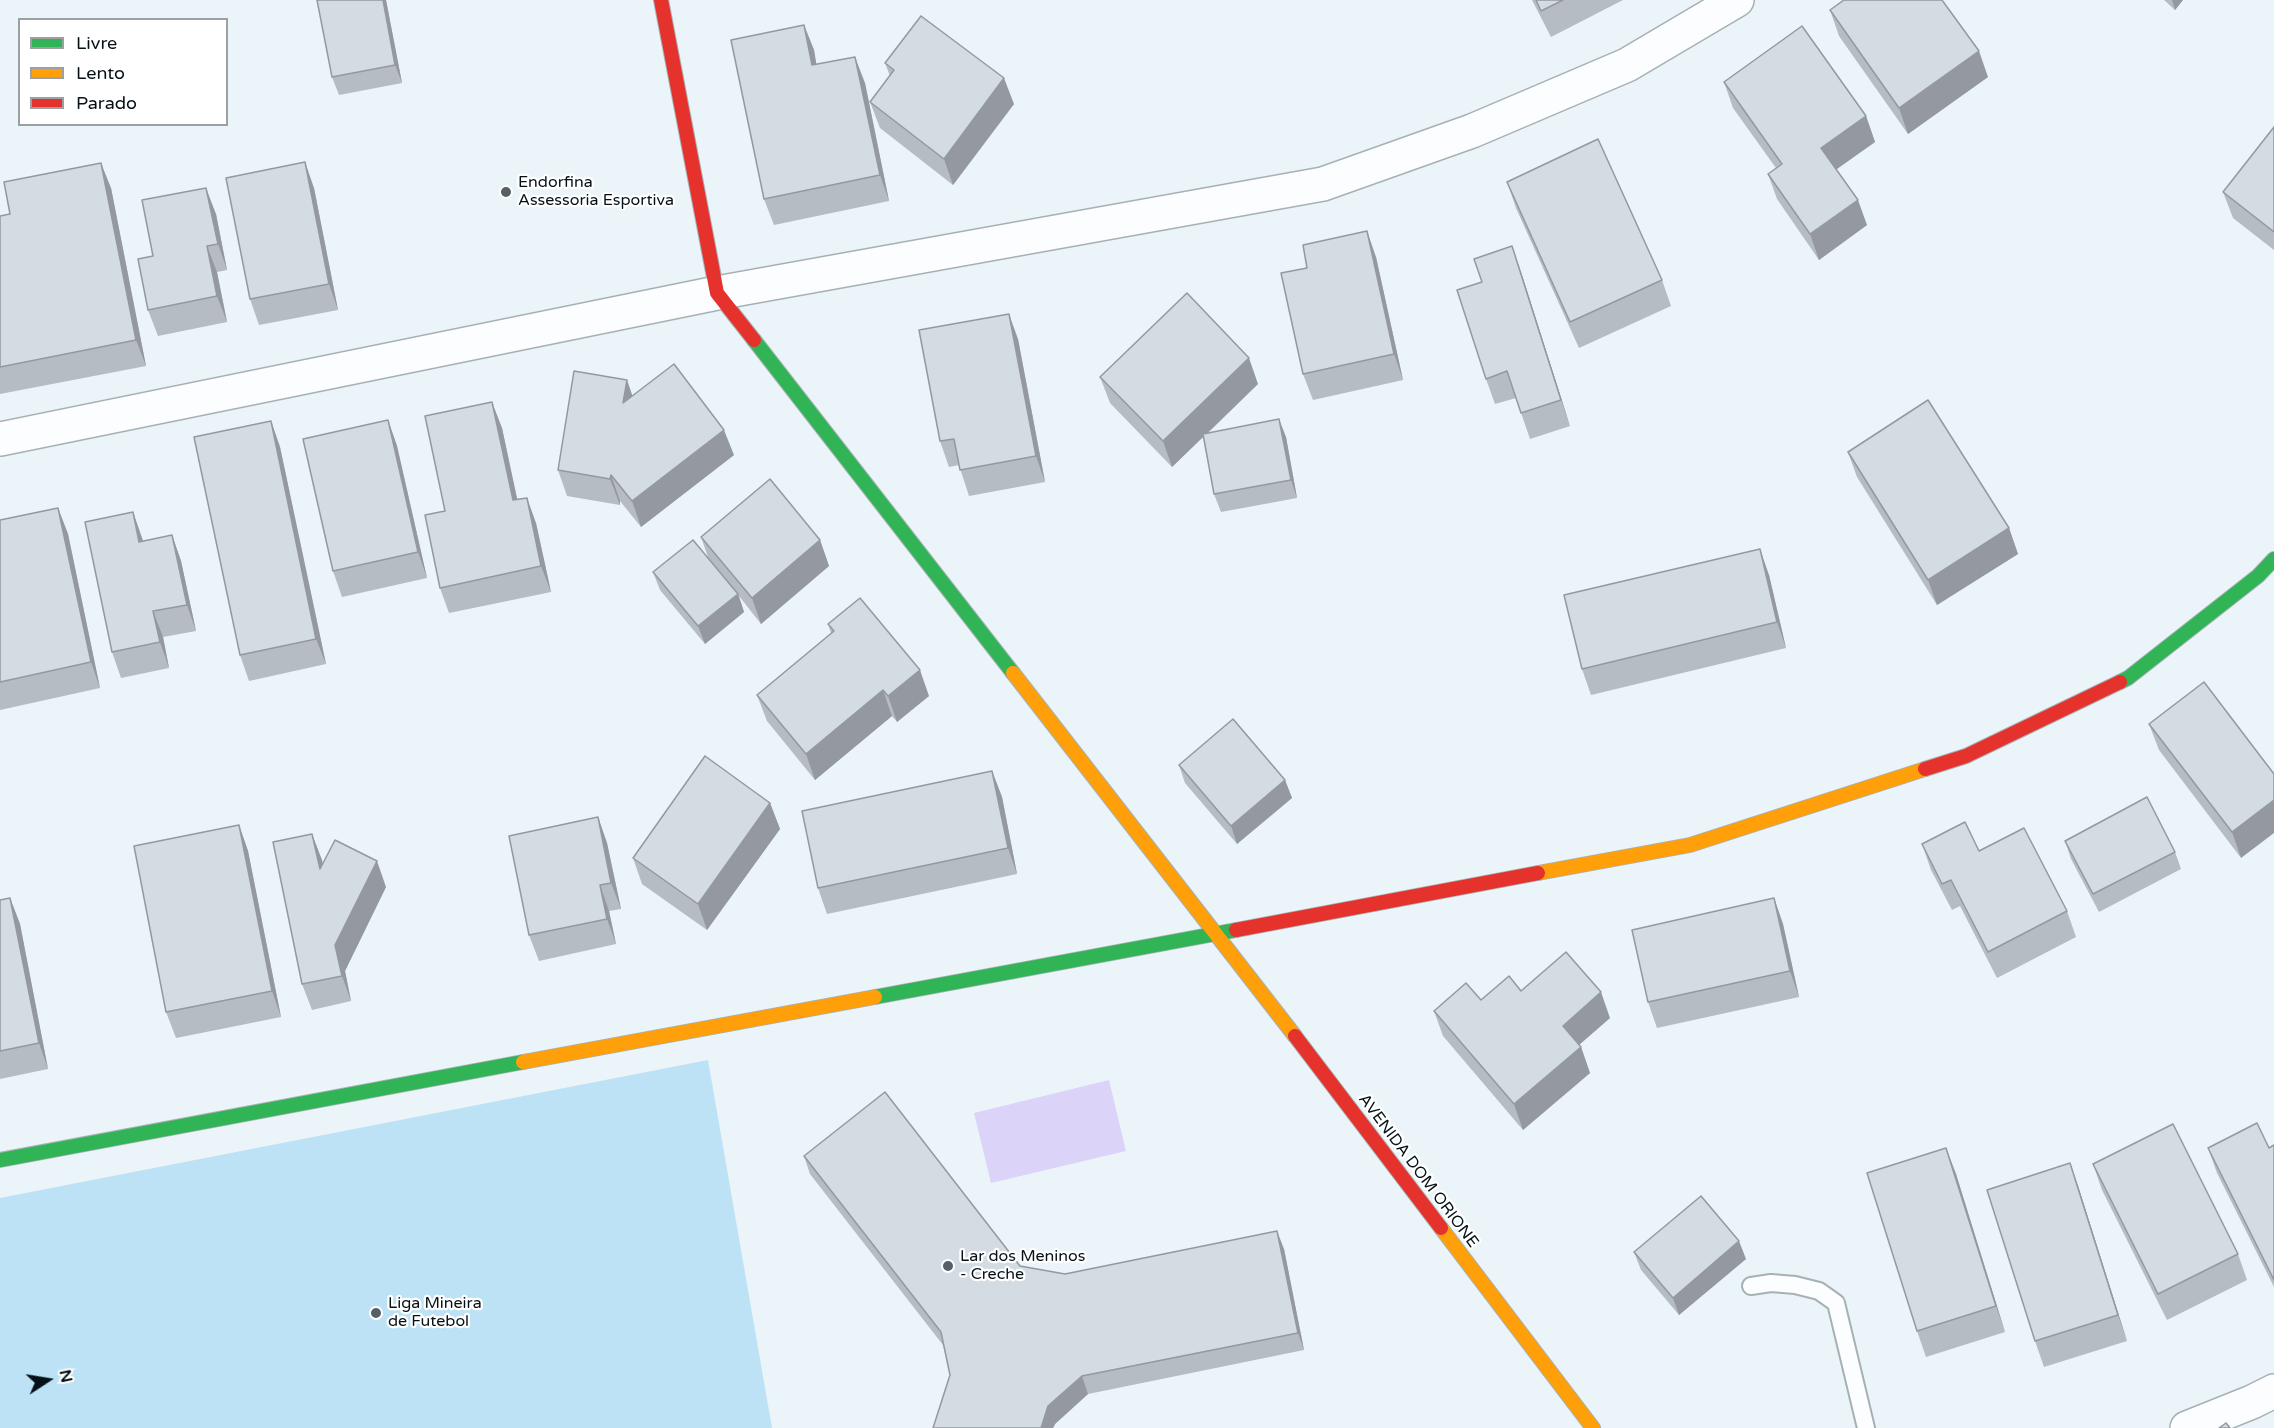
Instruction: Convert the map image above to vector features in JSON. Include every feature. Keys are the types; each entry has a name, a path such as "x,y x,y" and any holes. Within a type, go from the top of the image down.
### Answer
{"street":[{"path":"661,0 717,293"},
{"path":"0,439 717,293 1323,184 1472,131 1627,65 1737,0"},
{"name":"AVENIDA DOM ORIONE","path":"717,293 1217,934 1593,1428"},
{"path":"0,1160 1690,845 1966,756 2128,678 2258,576 2274,559"},
{"path":"2187,1428 2274,1391"}],"lane":[{"path":"1751,1286 1771,1283 1795,1285 1819,1291 1836,1303 1866,1428"}],"shaded area":[{"name":"Liga Mineira de Futebol","path":"708,1060 772,1428 0,1428 0,1198"},
{"path":"1109,1080 1126,1151 991,1183 974,1113"}],"building":[{"path":"317,0 383,0 395,65 332,77"},
{"path":"1536,0 1563,0 1541,11"},
{"path":"1844,0 1942,0 1979,51 1899,108 1830,10"},
{"path":"921,16 1004,78 944,159 870,102 894,70 885,63"},
{"path":"804,25 812,65 855,57 880,175 764,199 731,40"},
{"path":"1802,26 1866,116 1821,148 1858,200 1810,234 1768,174 1782,164 1724,82"},
{"path":"2274,127 2274,232 2223,192"},
{"path":"1598,139 1662,280 1570,322 1507,182"},
{"path":"305,162 329,284 250,299 226,178"},
{"path":"101,163 136,340 0,367 0,216 10,214 4,182"},
{"path":"206,188 218,244 207,246 217,296 148,310 138,259 153,256 142,200"},
{"path":"1367,231 1394,354 1303,374 1281,273 1307,268 1303,245"},
{"path":"1512,246 1561,400 1521,413 1507,371 1486,379 1457,290 1482,282 1474,259"},
{"path":"1187,293 1249,358 1163,441 1100,377"},
{"path":"1009,314 1036,456 960,470 954,439 940,441 919,330"},
{"path":"674,364 724,430 632,501 611,475 610,479 558,470 574,371 627,380 623,403"},
{"path":"1928,400 2009,528 1928,580 1848,452"},
{"path":"492,402 513,500 527,498 541,566 440,588 425,515 445,511 425,416"},
{"path":"1279,419 1291,480 1214,494 1203,434"},
{"path":"388,420 418,552 333,571 303,439"},
{"path":"271,421 316,639 240,655 194,437"},
{"path":"770,479 820,540 752,598 701,537"},
{"path":"58,508 91,662 0,682 0,520"},
{"path":"133,512 139,542 172,535 187,605 153,611 160,642 112,652 85,522"},
{"path":"693,540 738,594 698,626 653,572"},
{"path":"1760,549 1777,622 1582,669 1564,595"},
{"path":"860,598 920,670 888,696 883,690 806,754 757,695 834,631 828,624"},
{"path":"2204,682 2274,774 2274,800 2232,832 2149,724"},
{"path":"1233,719 1285,780 1231,826 1179,765"},
{"path":"705,756 770,803 698,904 633,858"},
{"path":"992,771 1008,848 818,888 802,811"},
{"path":"2147,797 2175,852 2093,894 2065,841"},
{"path":"598,817 611,883 600,885 607,919 529,935 509,836"},
{"path":"1965,822 1979,851 2024,828 2067,911 1988,952 1951,880 1942,884 1922,844"},
{"path":"239,825 272,991 166,1012 134,846"},
{"path":"312,834 320,869 335,840 377,861 335,945 342,976 302,984 273,842"},
{"path":"10,898 39,1043 0,1051 0,900"},
{"path":"1774,898 1790,971 1648,1002 1632,930"},
{"path":"1566,952 1601,992 1563,1026 1581,1047 1514,1104 1434,1011 1466,983 1481,1000 1509,976 1521,991"},
{"name":"Lar dos Meninos - Creche","path":"885,1092 1020,1266 1065,1274 1277,1231 1298,1333 1082,1376 1048,1406 1041,1428 933,1428 950,1375 941,1332 804,1156"},
{"path":"2257,1123 2269,1148 2274,1145 2274,1280 2208,1148"},
{"path":"2173,1124 2238,1254 2158,1294 2093,1164"},
{"path":"1946,1148 1996,1306 1917,1331 1867,1173"},
{"path":"2070,1163 2118,1315 2035,1341 1987,1190"},
{"path":"1701,1196 1739,1241 1673,1298 1634,1252"},
{"path":"2226,1423 2230,1428 2219,1428"}],"traffic: fast":[{"path":"754,340 1013,673"},
{"path":"2120,682 2258,576 2274,559"},
{"path":"875,997 1236,930"},
{"path":"0,1160 523,1062"}],"traffic: slow":[{"path":"1013,673 1295,1036"},
{"path":"1538,873 1690,845 1925,769"},
{"path":"523,1062 875,997"},
{"path":"1441,1228 1593,1428"}],"traffic: jam":[{"path":"661,0 717,293 754,340"},
{"path":"1925,769 1966,756 2120,682"},
{"path":"1236,930 1538,873"},
{"path":"1295,1036 1441,1228"}],"place":[{"name":"Endorfina Assessoria Esportiva","path":"506,192"},
{"name":"Lar dos Meninos - Creche","path":"948,1266"},
{"name":"Liga Mineira de Futebol","path":"376,1313"}]}
